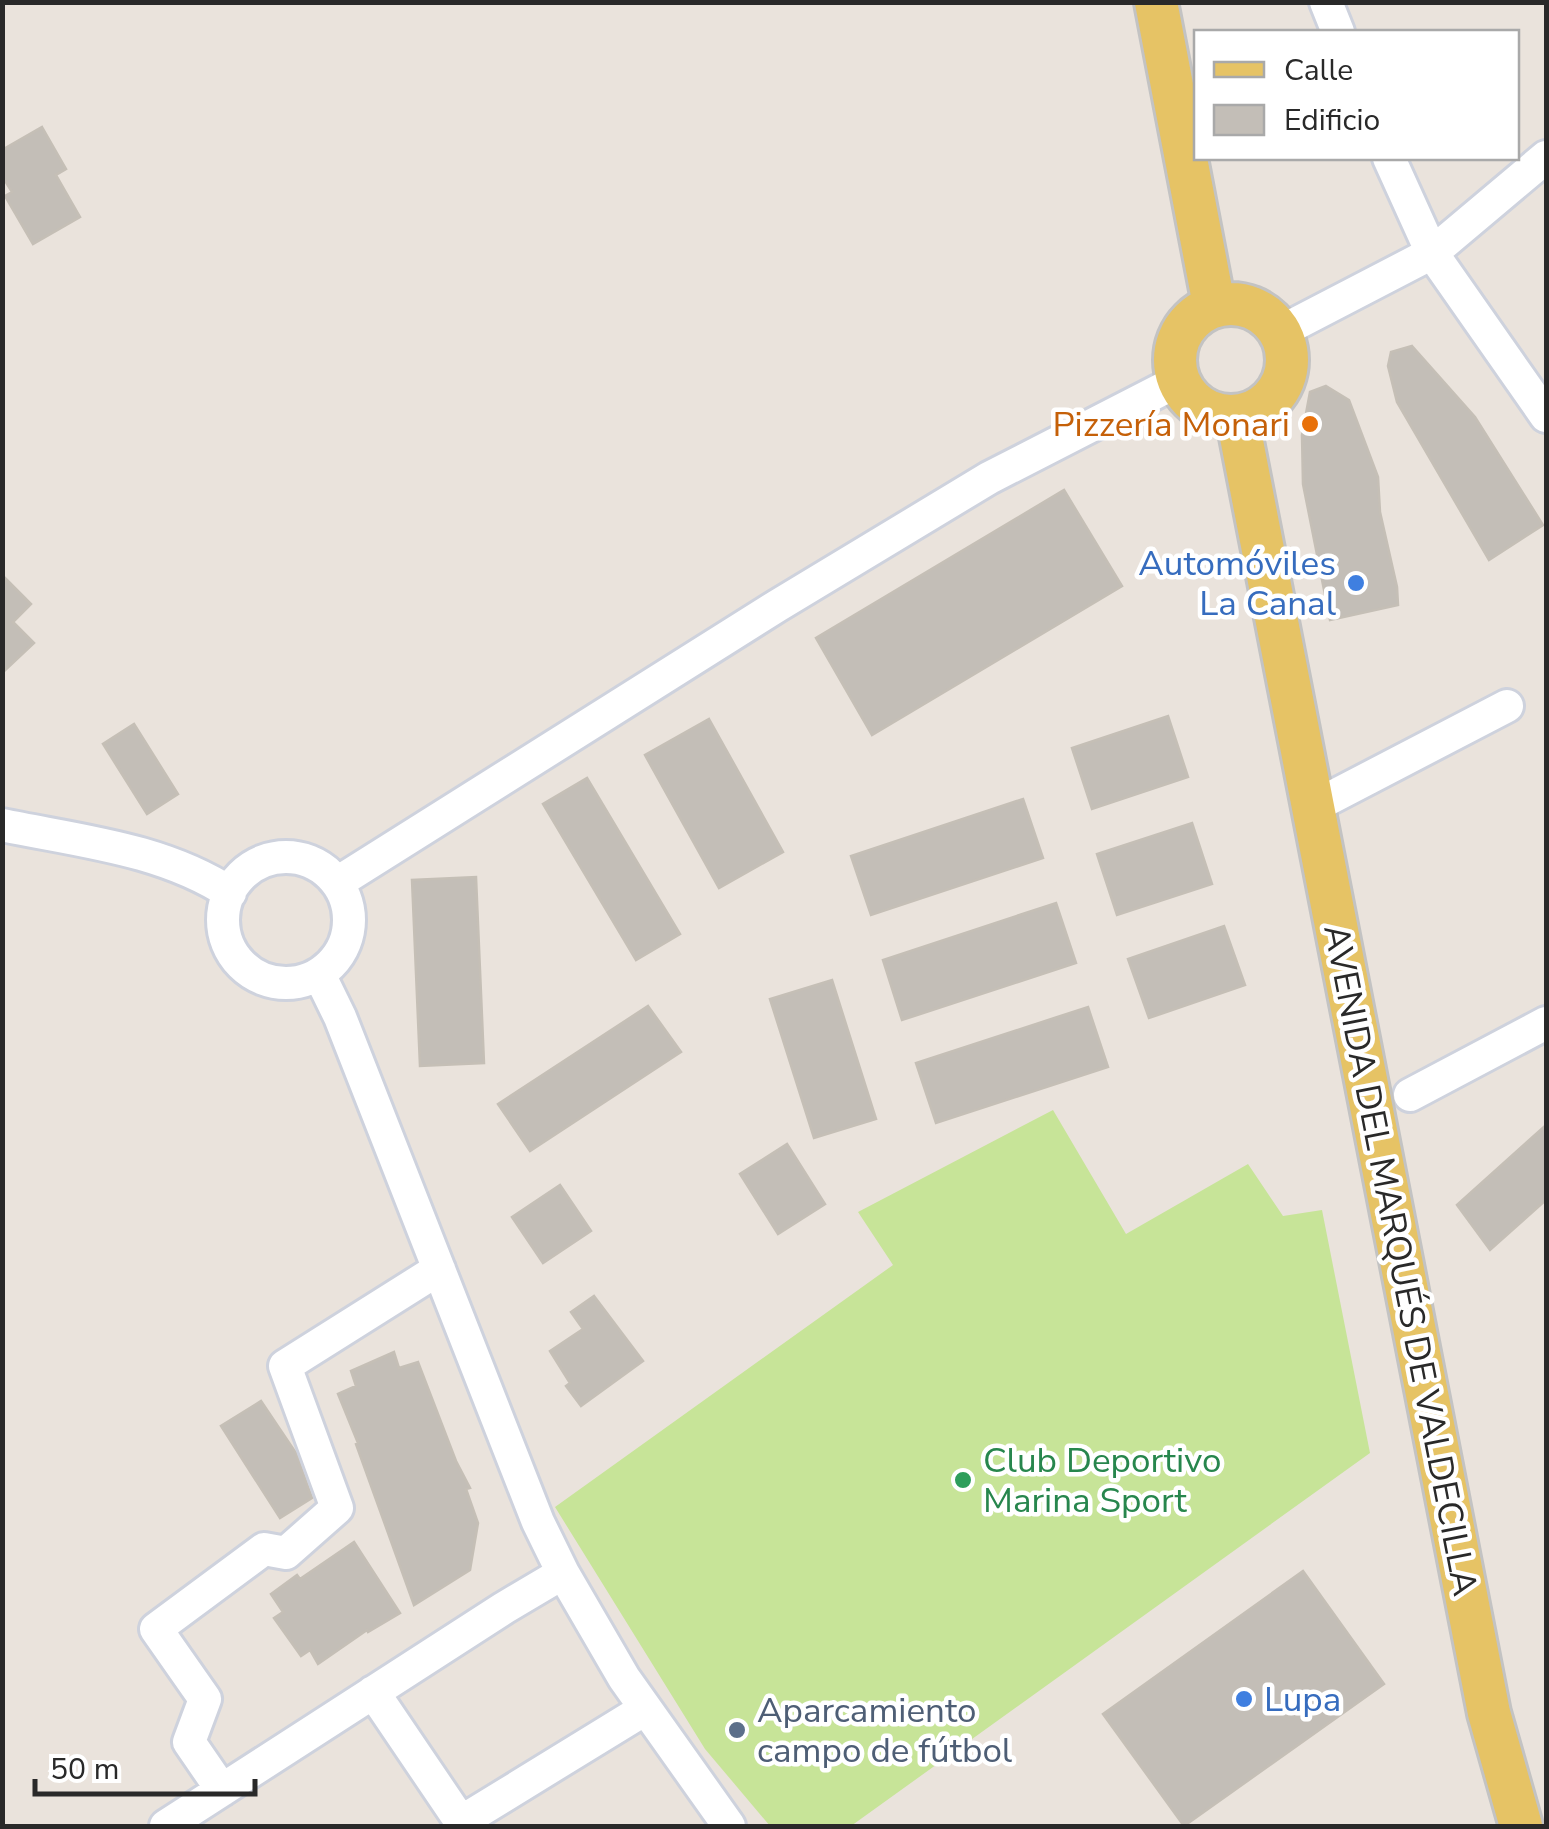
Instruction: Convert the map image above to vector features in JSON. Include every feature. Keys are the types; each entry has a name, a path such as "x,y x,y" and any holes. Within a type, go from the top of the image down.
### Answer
{"main road":[{"path":"1156,2 1214,305"},
{"path":"1234,303 1252,307 1268,317 1280,332 1287,368 1270,401 1254,411 1237,416 1219,415 1188,397 1178,381 1174,363 1176,344 1184,327 1198,313 1214,305 1234,303"},
{"name":"AVENIDA DEL MARQUÉS DE VALDECILLA","path":"1237,416 1489,1712 1521,1826"},
{"name":"AVENIDA DEL MARQUÉS DE VALDECILLA","path":"1489,1712 1489,1826"}],"street":[{"path":"1326,2 1337,30"},
{"path":"1280,332 1432,252 1546,158"},
{"path":"1390,160 1432,252 1546,416"},
{"path":"337,883 760,616 988,478 1178,381"},
{"path":"1313,808 1507,706"},
{"path":"2,826 142,854 207,878 230,892"},
{"path":"281,857 302,859 322,868 337,883 347,902 350,924 346,944 335,961 319,974 300,982 280,984 260,978 231,951 224,931 224,911 230,892 242,875 260,863 281,857"},
{"path":"319,974 340,1017 440,1269 506,1446 563,1574 645,1709 729,1826"},
{"path":"1410,1095 1546,1023"},
{"path":"222,1790 190,1742 205,1699 156,1629 264,1549 286,1553 337,1508 286,1366 440,1269"},
{"path":"166,1826 563,1574"},
{"path":"373,1692 461,1822 645,1709"}],"green space":[{"name":"Club Deportivo Marina Sport","path":"1053,1110 1126,1234 1248,1164 1283,1216 1322,1210 1370,1453 851,1826 770,1826 705,1749 555,1507 893,1265 858,1212"}],"building":[{"path":"42,127 66,169 56,175 80,217 33,244 5,196 12,192 2,176 2,150"},
{"path":"1412,346 1475,417 1543,525 1489,560 1397,402 1388,366 1391,352"},
{"path":"1326,386 1349,400 1378,477 1380,512 1398,605 1330,620 1303,484 1302,435 1310,392"},
{"path":"1064,490 1122,586 872,735 816,638"},
{"path":"2,575 31,604 13,622 34,643 2,673"},
{"path":"1168,716 1188,777 1092,809 1072,748"},
{"path":"709,719 783,852 719,888 645,755"},
{"path":"134,724 178,794 147,814 103,744"},
{"path":"587,778 680,934 636,960 543,804"},
{"path":"1023,799 1043,858 871,915 851,856"},
{"path":"1192,823 1212,884 1117,915 1097,854"},
{"path":"476,877 484,1063 420,1066 412,880"},
{"path":"1056,903 1076,963 902,1020 883,960"},
{"path":"1224,926 1245,985 1149,1018 1128,959"},
{"path":"832,980 876,1119 814,1138 770,999"},
{"path":"648,1006 681,1052 530,1151 498,1104"},
{"path":"1088,1007 1108,1067 936,1123 916,1063"},
{"path":"1546,1125 1546,1200 1490,1250 1457,1205"},
{"path":"787,1144 825,1204 778,1234 740,1174"},
{"path":"560,1185 591,1231 543,1263 512,1217"},
{"path":"594,1296 643,1361 581,1406 566,1386 570,1383 550,1351 583,1329 571,1312"},
{"path":"394,1352 399,1368 418,1362 470,1488 466,1489 478,1523 470,1570 414,1605 338,1394 356,1386 351,1371"},
{"path":"261,1401 296,1453 312,1498 280,1518 221,1426"},
{"path":"354,1542 400,1613 318,1664 310,1650 301,1656 274,1618 283,1612 271,1594"},
{"name":"Lupa","path":"1303,1571 1384,1684 1184,1826 1103,1714"}],"place":[{"name":"Pizzería Monari","path":"1310,424"},
{"name":"Automóviles La Canal","path":"1356,583"},
{"name":"Club Deportivo Marina Sport","path":"963,1480"},
{"name":"Lupa","path":"1244,1699"},
{"name":"Aparcamiento campo de fútbol","path":"737,1730"}]}
